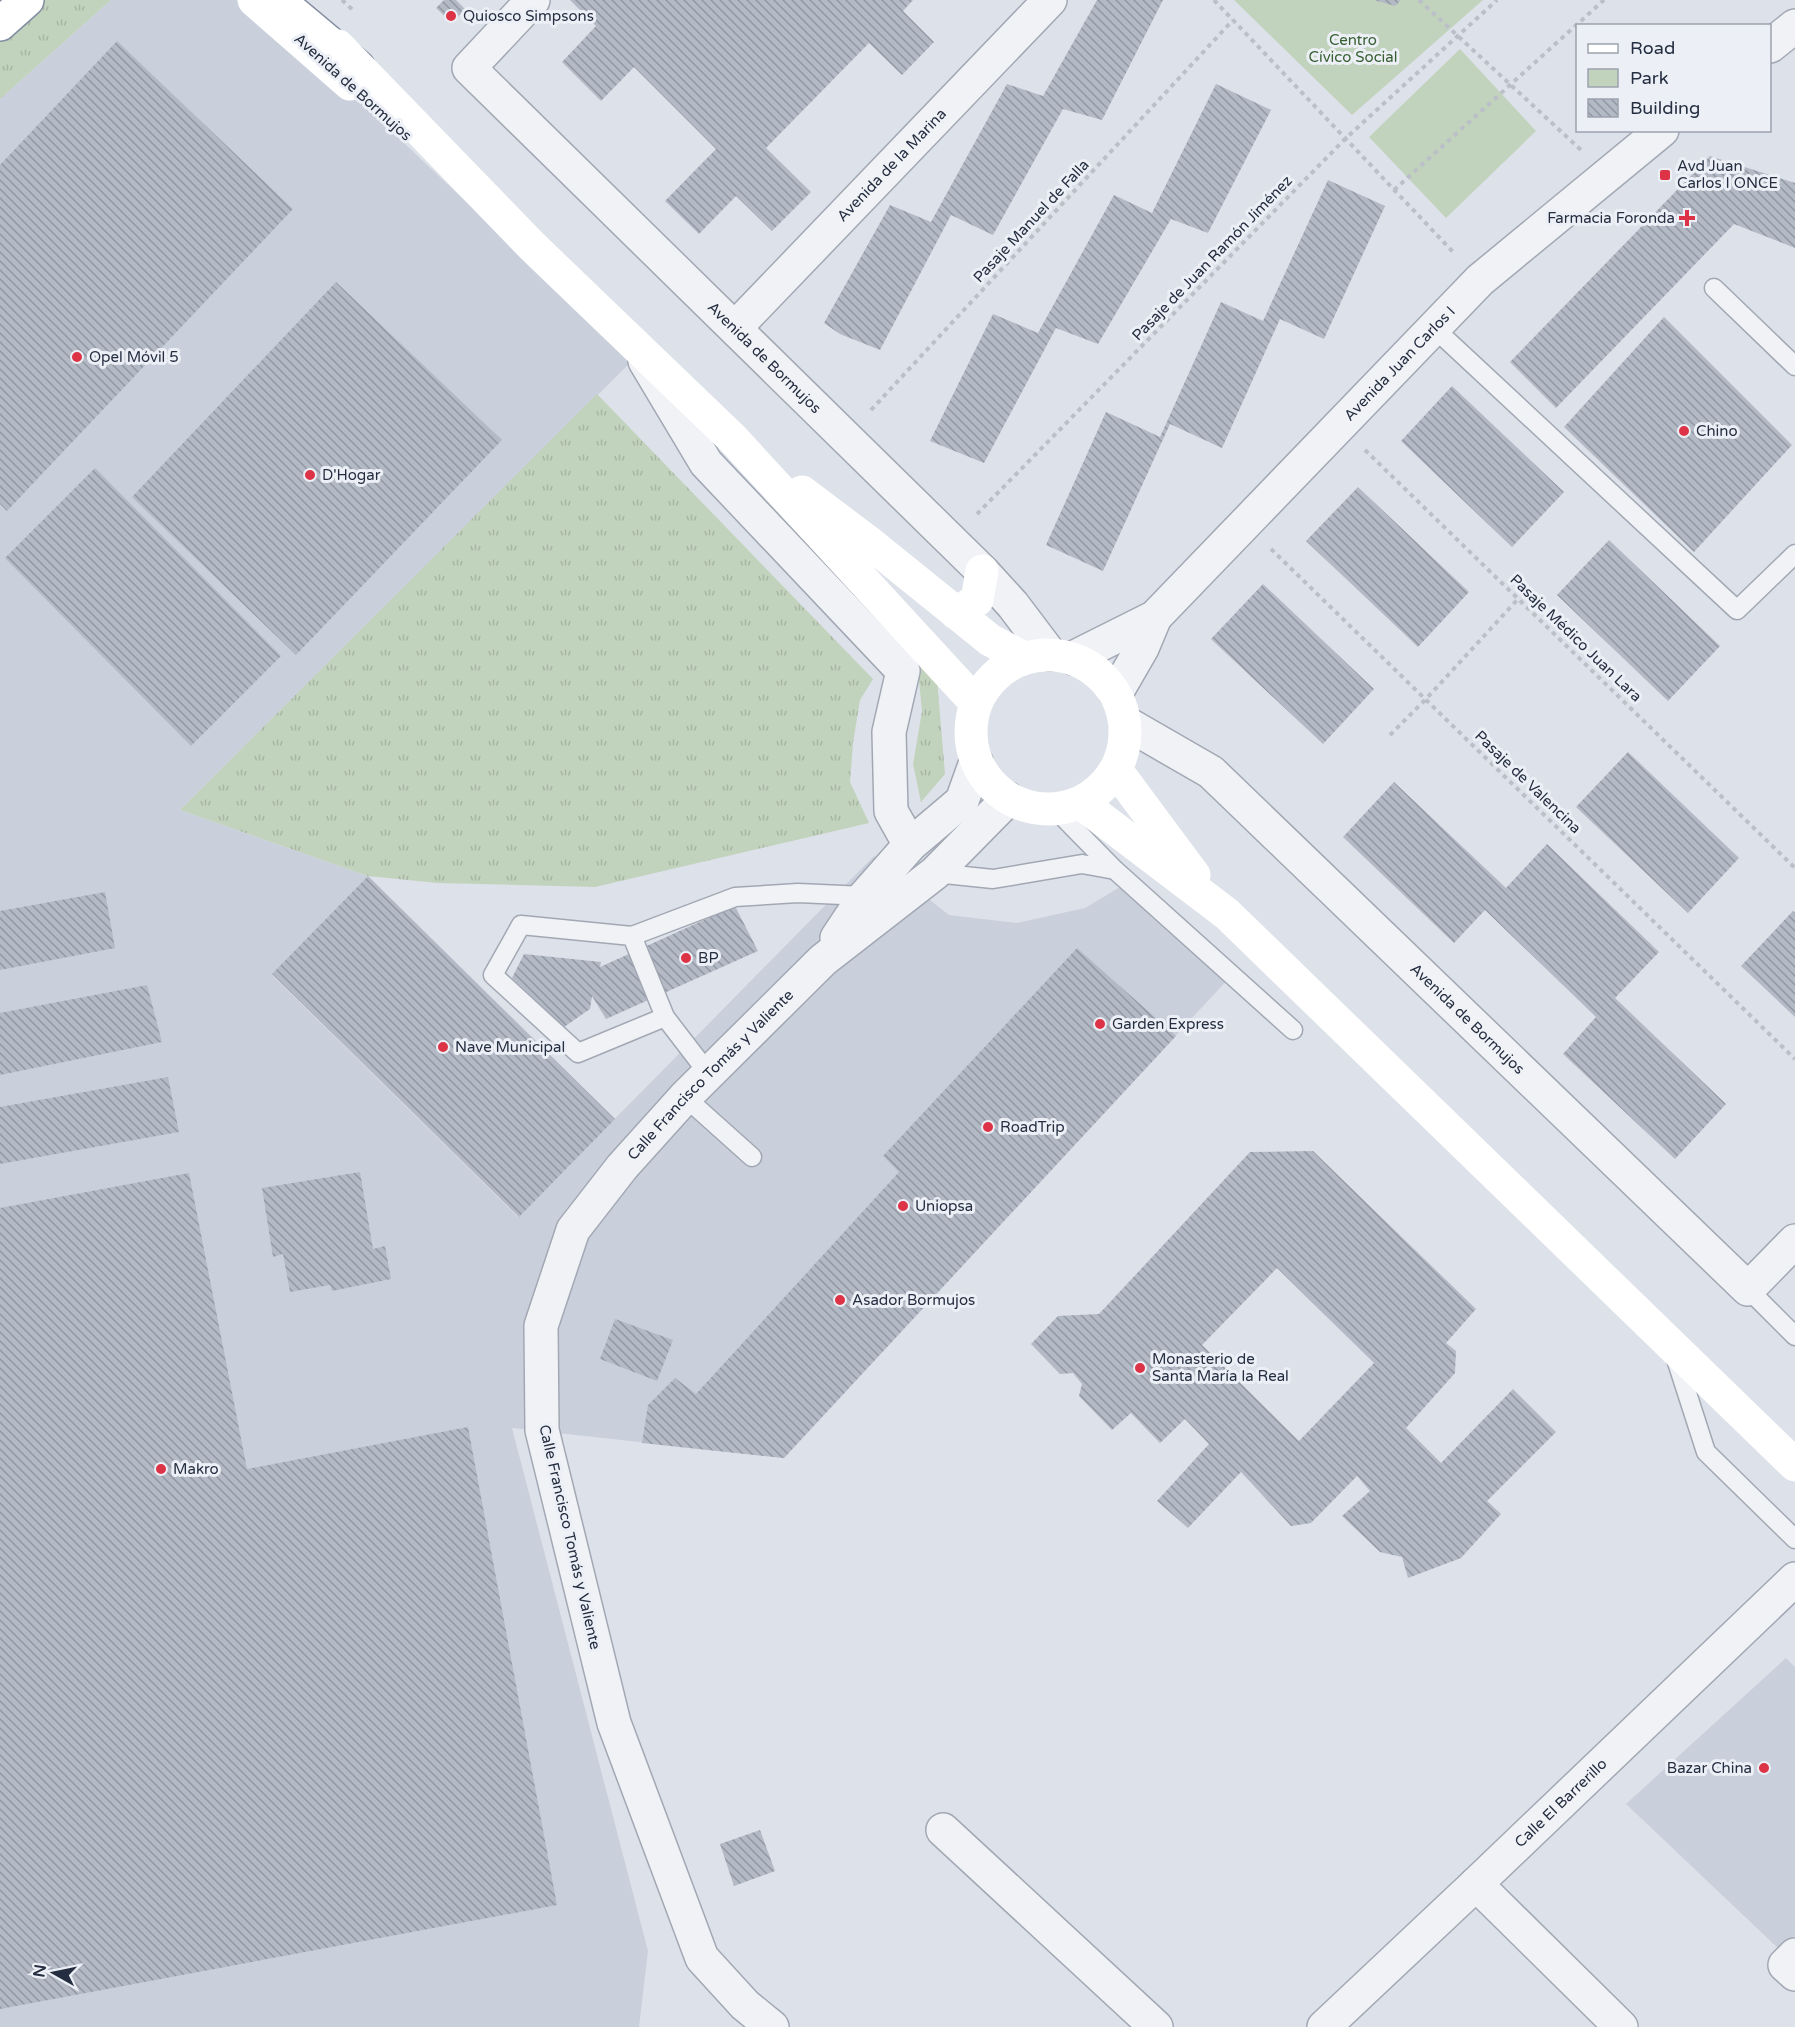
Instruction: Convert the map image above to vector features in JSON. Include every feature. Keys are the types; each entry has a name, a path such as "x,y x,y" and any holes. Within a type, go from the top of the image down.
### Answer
{"main road":[{"path":"0,24 27,0"},
{"name":"Avenida de Bormujos","path":"254,0 532,246 733,439 976,703"},
{"path":"278,0 358,67"},
{"name":"Avenida de Bormujos","path":"292,0 532,246"},
{"name":"Avenida de Bormujos","path":"733,439 990,640 1049,657"},
{"path":"956,613 977,600 982,571"},
{"path":"1049,657 1097,672 1121,708 1124,748 1116,770 1101,789 1069,806 1032,808 1008,800 989,783 976,762 970,733 976,703 987,684 1004,668 1049,657"},
{"path":"1116,770 1217,905 1795,1465"},
{"path":"1069,806 1217,905"}],"street":[{"name":"Avenida de Bormujos","path":"533,0 469,68 982,571 1013,605 1049,657"},
{"name":"Avenida de la Marina","path":"735,328 1050,0"},
{"path":"1771,45 1795,26"},
{"name":"Avenida Juan Carlos I","path":"1121,708 1155,616 1480,280 1660,132"},
{"path":"637,346 706,463 903,671 889,732 891,812 910,845"},
{"name":"Avenida Juan Carlos I","path":"1049,657 1155,616"},
{"name":"Avenida de Bormujos","path":"1121,708 1211,772 1748,1289"},
{"name":"Calle Francisco Tomás y Valiente","path":"823,960 865,896 910,845 962,801 976,762"},
{"name":"Calle Francisco Tomás y Valiente","path":"772,2027 745,2005 702,1958 614,1723 542,1430 541,1326 573,1230 622,1167 685,1096 823,960 935,873 1008,800"},
{"path":"1748,1289 1795,1240"},
{"name":"Calle El Barrerillo","path":"1324,2027 1795,1579"},
{"path":"943,1830 1156,2027"},
{"path":"1476,1884 1621,2027"},
{"path":"1795,1955 1785,1965 1795,1974"}],"lane":[{"path":"1714,288 1795,366"},
{"path":"1434,328 1737,610 1795,554"},
{"path":"1069,806 1115,870 1293,1030"},
{"path":"935,873 993,879 1082,864 1115,870"},
{"path":"665,1017 578,1053 493,975 521,925 632,936 735,897 798,893 865,896"},
{"path":"632,936 665,1017 708,1073"},
{"path":"685,1096 752,1157"},
{"name":"Avenida de Bormujos","path":"1748,1289 1795,1336"},
{"path":"1672,1346 1690,1410 1706,1452 1795,1539"}],"path":[{"path":"1214,0 1480,280"},
{"path":"1419,0 1607,174"},
{"name":"Pasaje de Juan Ramón Jiménez","path":"951,541 1345,138 1497,0"},
{"path":"1577,24 1604,0"},
{"name":"Pasaje Manuel de Falla","path":"846,437 1233,20"},
{"path":"1394,190 1576,25"},
{"name":"Pasaje Médico Juan Lara","path":"1340,425 1795,868"},
{"name":"Pasaje de Valencina","path":"1245,523 1795,1059"},
{"path":"1390,735 1518,599"}],"shaded area":[{"path":"111,0 253,0 633,360 180,810 368,876 272,975 518,1217 874,856 949,915 1017,923 1085,908 1135,878 1232,975 784,1458 512,1428 648,1951 639,2027 0,2027 0,99"},
{"path":"1786,1658 1795,1667 1795,1935 1780,1950 1626,1804"}],"green space":[{"path":"0,0 111,0 0,99"},
{"name":"Centro Cívico Social","path":"1234,0 1483,0 1352,115"},
{"path":"1460,49 1536,131 1446,218 1369,137"},
{"path":"597,394 873,679 860,700 850,782 869,823 595,887 437,883 368,876 180,810"},
{"path":"895,635 937,679 945,774 921,802 913,764 922,711 918,670"}],"building":[{"name":"Quiosco Simpsons","path":"444,0 456,0 465,9 452,23 436,8"},
{"path":"570,0 913,0 903,11 934,42 902,75 869,43 766,148 811,192 772,231 736,196 699,234 665,201 716,149 634,67 601,101 562,62 596,26"},
{"path":"1097,0 1163,0 1102,120 1063,109 993,235 951,215 880,350 840,334 824,323 890,205 931,222 1007,84 1043,96"},
{"path":"1374,0 1401,0 1395,6"},
{"name":"Opel Móvil 5","path":"117,41 293,209 7,511 0,504 0,165"},
{"path":"1216,84 1271,110 1208,233 1171,219 1098,344 1056,328 984,463 930,441 993,314 1038,333 1114,195 1152,213"},
{"path":"1710,156 1795,183 1795,248 1734,224 1556,408 1510,362"},
{"path":"1328,180 1385,206 1324,339 1280,319 1222,448 1170,424 1103,571 1046,545 1106,412 1160,437 1221,302 1263,321"},
{"name":"D'Hogar","path":"336,282 502,440 296,655 132,497"},
{"path":"1664,317 1792,445 1694,552 1564,427"},
{"path":"1452,386 1564,492 1512,547 1401,441"},
{"path":"95,468 281,656 191,746 5,558"},
{"path":"1358,487 1469,592 1418,647 1306,541"},
{"path":"1609,540 1720,646 1668,701 1557,595"},
{"path":"1263,584 1374,689 1323,744 1211,639"},
{"path":"1628,752 1739,858 1688,913 1576,807"},
{"path":"1394,782 1506,888 1547,844 1659,952 1615,998 1726,1104 1675,1159 1563,1054 1596,1017 1485,910 1454,943 1343,837"},
{"name":"Nave Municipal","path":"368,876 615,1119 519,1217 272,974"},
{"path":"105,892 115,948 0,970 0,911"},
{"path":"735,906 758,951 606,1019 592,996 590,1009 564,1027 512,978 524,954 601,962 600,967"},
{"path":"1793,911 1795,913 1795,1017 1741,966"},
{"path":"1077,948 1176,1036 784,1458 642,1443 648,1405 675,1378 696,1394 899,1172 883,1156"},
{"path":"147,985 162,1042 0,1075 0,1013"},
{"path":"168,1077 179,1132 0,1164 0,1107"},
{"name":"Monasterio de Santa María la Real","path":"1313,1151 1476,1309 1446,1343 1456,1351 1455,1373 1406,1428 1441,1463 1513,1389 1556,1432 1487,1501 1501,1514 1461,1558 1408,1578 1402,1557 1380,1552 1342,1516 1370,1491 1357,1476 1311,1523 1291,1526 1241,1472 1188,1528 1157,1501 1209,1444 1185,1419 1160,1443 1131,1413 1112,1430 1079,1396 1082,1384 1073,1373 1060,1374 1031,1344 1058,1316 1099,1314 1250,1152","holes":["1277,1268 1374,1363 1299,1441 1202,1345"]},
{"path":"360,1172 373,1249 385,1246 391,1279 332,1291 330,1285 290,1292 283,1254 273,1257 262,1188"},
{"path":"189,1173 247,1469 468,1427 557,1905 0,2009 0,1208"},
{"path":"615,1319 673,1340 657,1381 600,1359"},
{"path":"760,1830 775,1871 734,1886 720,1844"}],"place":[{"name":"Quiosco Simpsons","path":"451,16"},
{"name":"Avd Juan Carlos I ONCE","path":"1665,175"},
{"name":"Farmacia Foronda","path":"1687,218"},
{"name":"Opel Móvil 5","path":"77,357"},
{"name":"Chino","path":"1684,431"},
{"name":"D'Hogar","path":"310,475"},
{"name":"BP","path":"686,958"},
{"name":"Garden Express","path":"1100,1024"},
{"name":"Nave Municipal","path":"443,1047"},
{"name":"RoadTrip","path":"988,1127"},
{"name":"Uniopsa","path":"903,1206"},
{"name":"Asador Bormujos","path":"840,1300"},
{"name":"Monasterio de Santa María la Real","path":"1140,1368"},
{"name":"Makro","path":"161,1469"},
{"name":"Bazar China","path":"1764,1768"}]}
